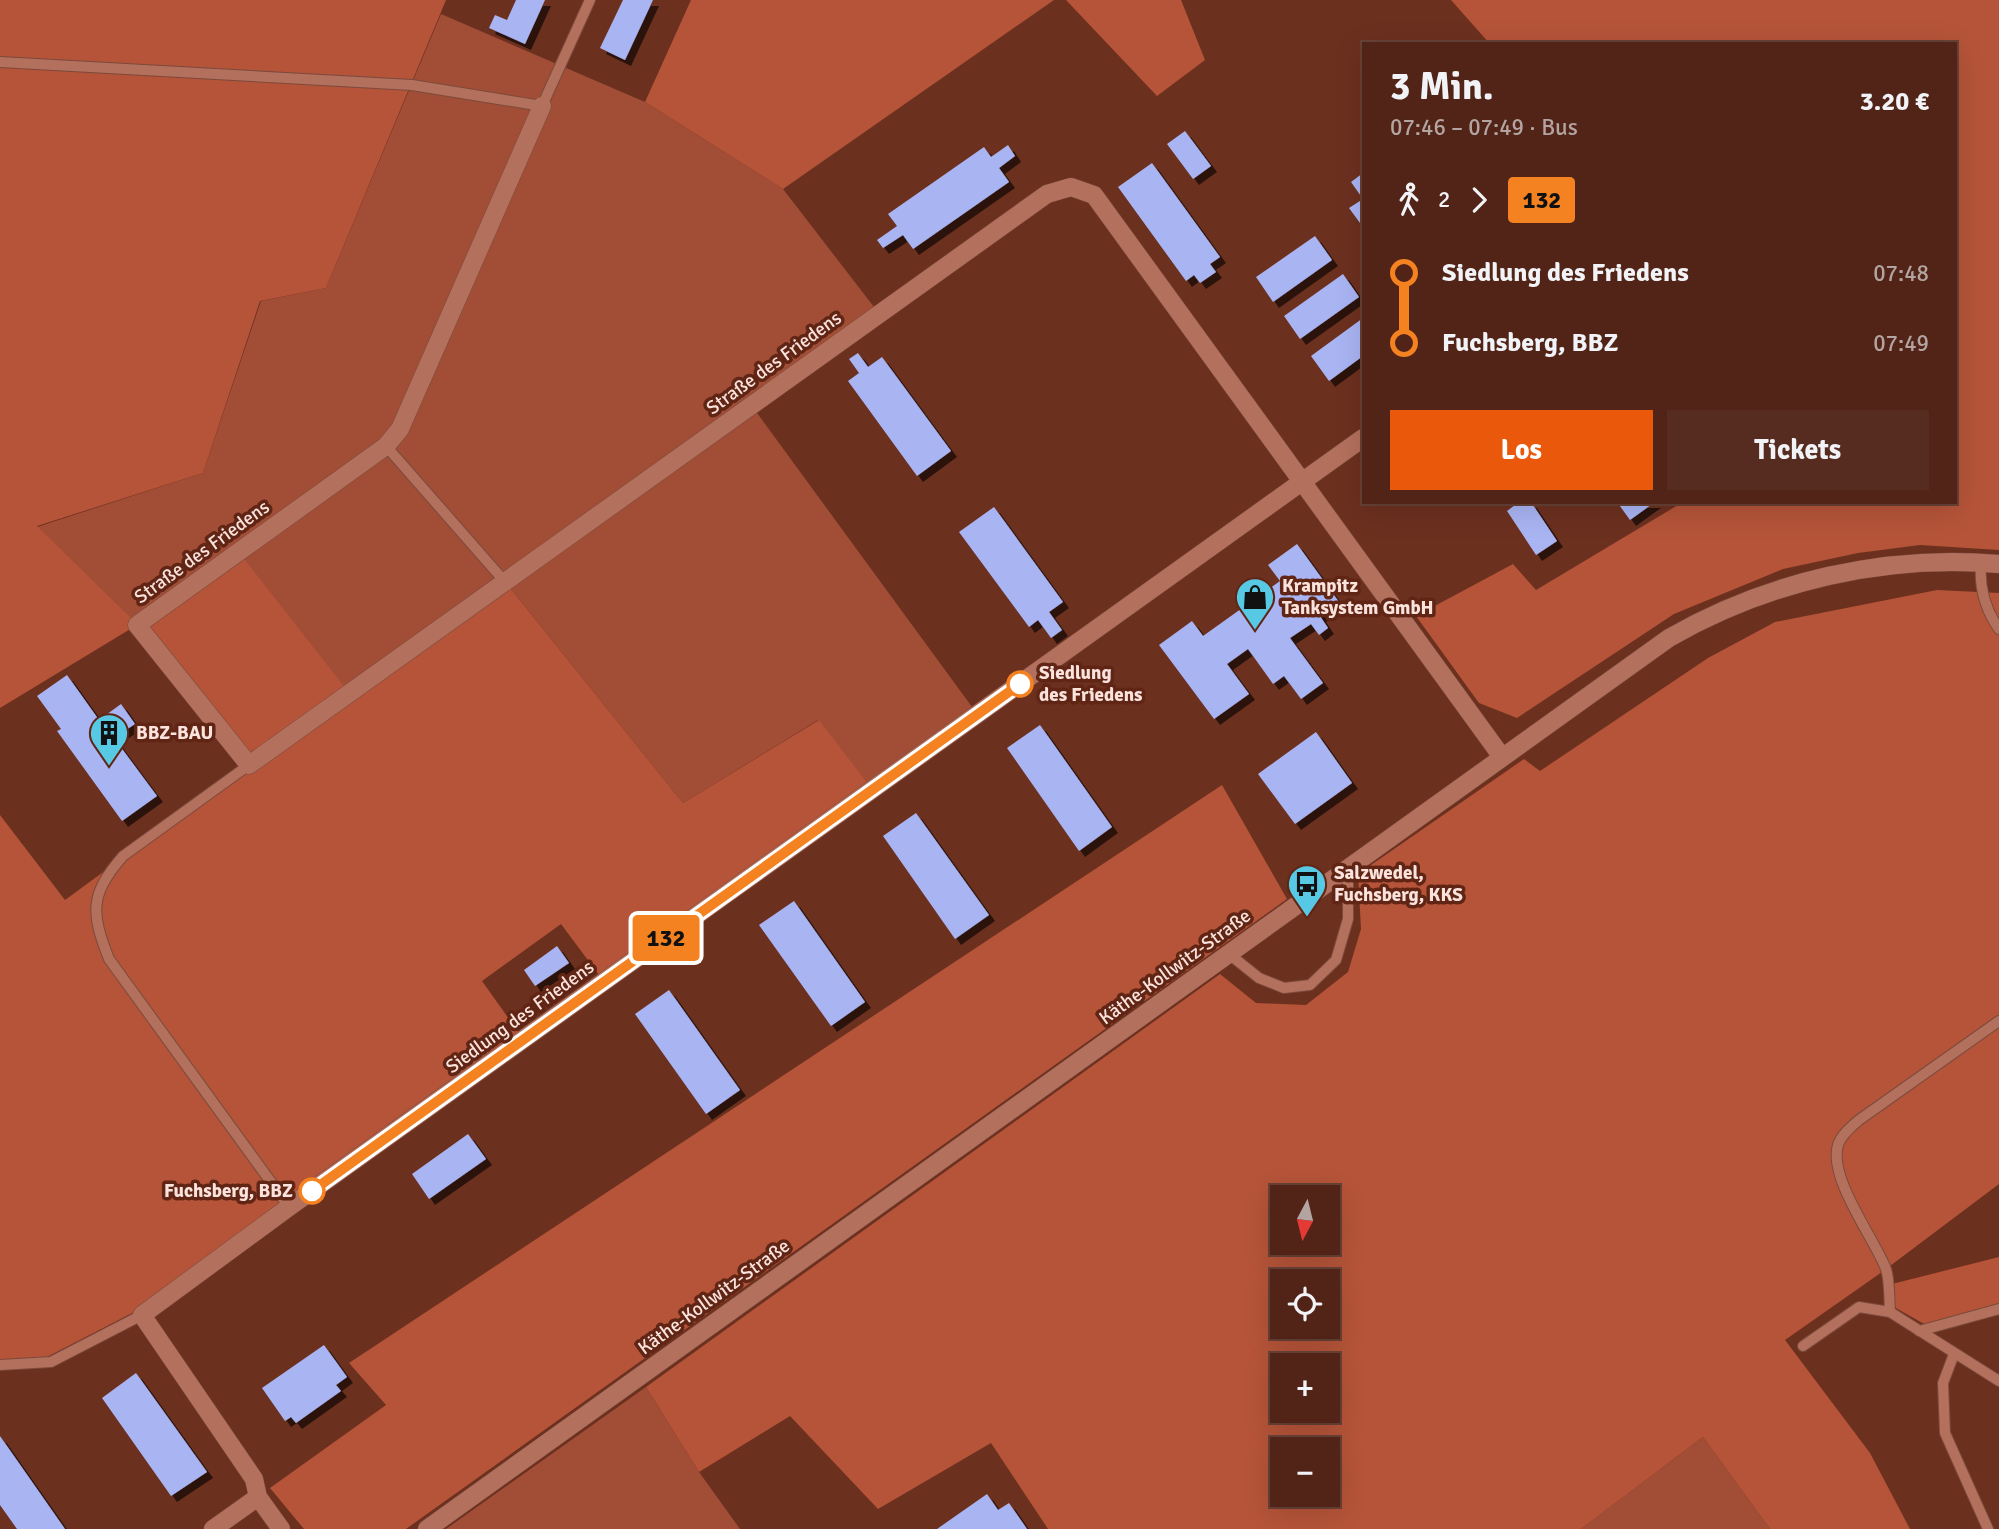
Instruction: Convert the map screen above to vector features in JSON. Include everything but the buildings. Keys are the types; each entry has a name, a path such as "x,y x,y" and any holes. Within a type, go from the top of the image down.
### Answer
{"street":[{"name":"Straße des Friedens","path":"542,106 400,429 386,446 137,625 249,765 1047,194 1071,187 1094,195 1304,482"},
{"name":"Siedlung des Friedens","path":"142,1315 1362,439"},
{"path":"1304,482 1502,757"},
{"name":"Käthe-Kollwitz-Straße","path":"427,1529 1658,645 1693,625 1742,603 1796,584 1860,570 1921,563 1999,564"},
{"path":"142,1315 254,1479 258,1497 281,1529"},
{"path":"213,1529 258,1497"}],"lane":[{"path":"0,62 412,85 542,106 590,0"},
{"path":"386,446 506,583"},
{"path":"1980,562 1979,583 1986,606 1999,629"},
{"path":"249,765 123,856 108,873 100,888 96,907 98,932 109,959 289,1208"},
{"path":"1229,954 1259,978 1284,988 1310,985 1336,960 1348,919 1348,868"},
{"path":"1890,1312 1887,1271 1845,1189 1839,1167 1838,1145 1859,1120 1999,1021"},
{"path":"1803,1346 1859,1307 1890,1312 1999,1381"},
{"path":"1919,1331 1999,1309"},
{"path":"0,1365 51,1362 142,1315"},
{"path":"1954,1354 1943,1383 1945,1433 1988,1529"}],"shaded area":[{"path":"0,0 446,0 326,288 260,301 203,473 37,526 137,624 238,551 350,694 506,583 683,803 819,720 870,786 599,975 561,924 482,981 519,1033 138,1310 47,1357 0,1360 0,815 65,900 249,765 137,625 0,708"},
{"path":"691,0 1054,0 783,189 645,102"},
{"path":"1066,0 1181,0 1205,60 1157,96"},
{"path":"1451,0 1999,0 1999,550 1920,545 1858,553 1783,569 1674,614 1517,718 1479,703 1416,616 1513,564 1536,590 1680,504 1957,504 1957,42 1488,42"},
{"path":"441,14 645,102 783,189 874,307 746,398 975,711 870,786 818,720 683,803 506,583 350,694 137,625 37,527 203,473 261,301 326,288"},
{"path":"1937,590 1999,593 1999,1184 1882,1272 1785,1340 1870,1453 1910,1529 1770,1529 1703,1437 1581,1529 1048,1529 991,1443 878,1509 790,1416 699,1472 646,1387 1220,974 1256,1003 1306,1005 1348,972 1361,929 1358,874 1524,759 1540,771 1708,658 1775,622"},
{"path":"1222,785 1287,899 406,1529 304,1529 270,1488 386,1405 349,1363"},
{"path":"1999,1257 1999,1304 1926,1325 1894,1307 1892,1284"},
{"path":"646,1387 699,1472 740,1529 446,1529"},
{"path":"1703,1437 1770,1529 1581,1529"}],"bus line":[{"name":"132","path":"312,1191 1020,684"}],"place":[{"name":"Krampitz Tanksystem GmbH","path":"1255,631"},
{"name":"Siedlung des Friedens","path":"1020,684"},
{"name":"BBZ-BAU","path":"109,767"},
{"name":"Salzwedel, Fuchsberg, KKS","path":"1307,918"},
{"name":"Fuchsberg, BBZ","path":"312,1191"}]}
